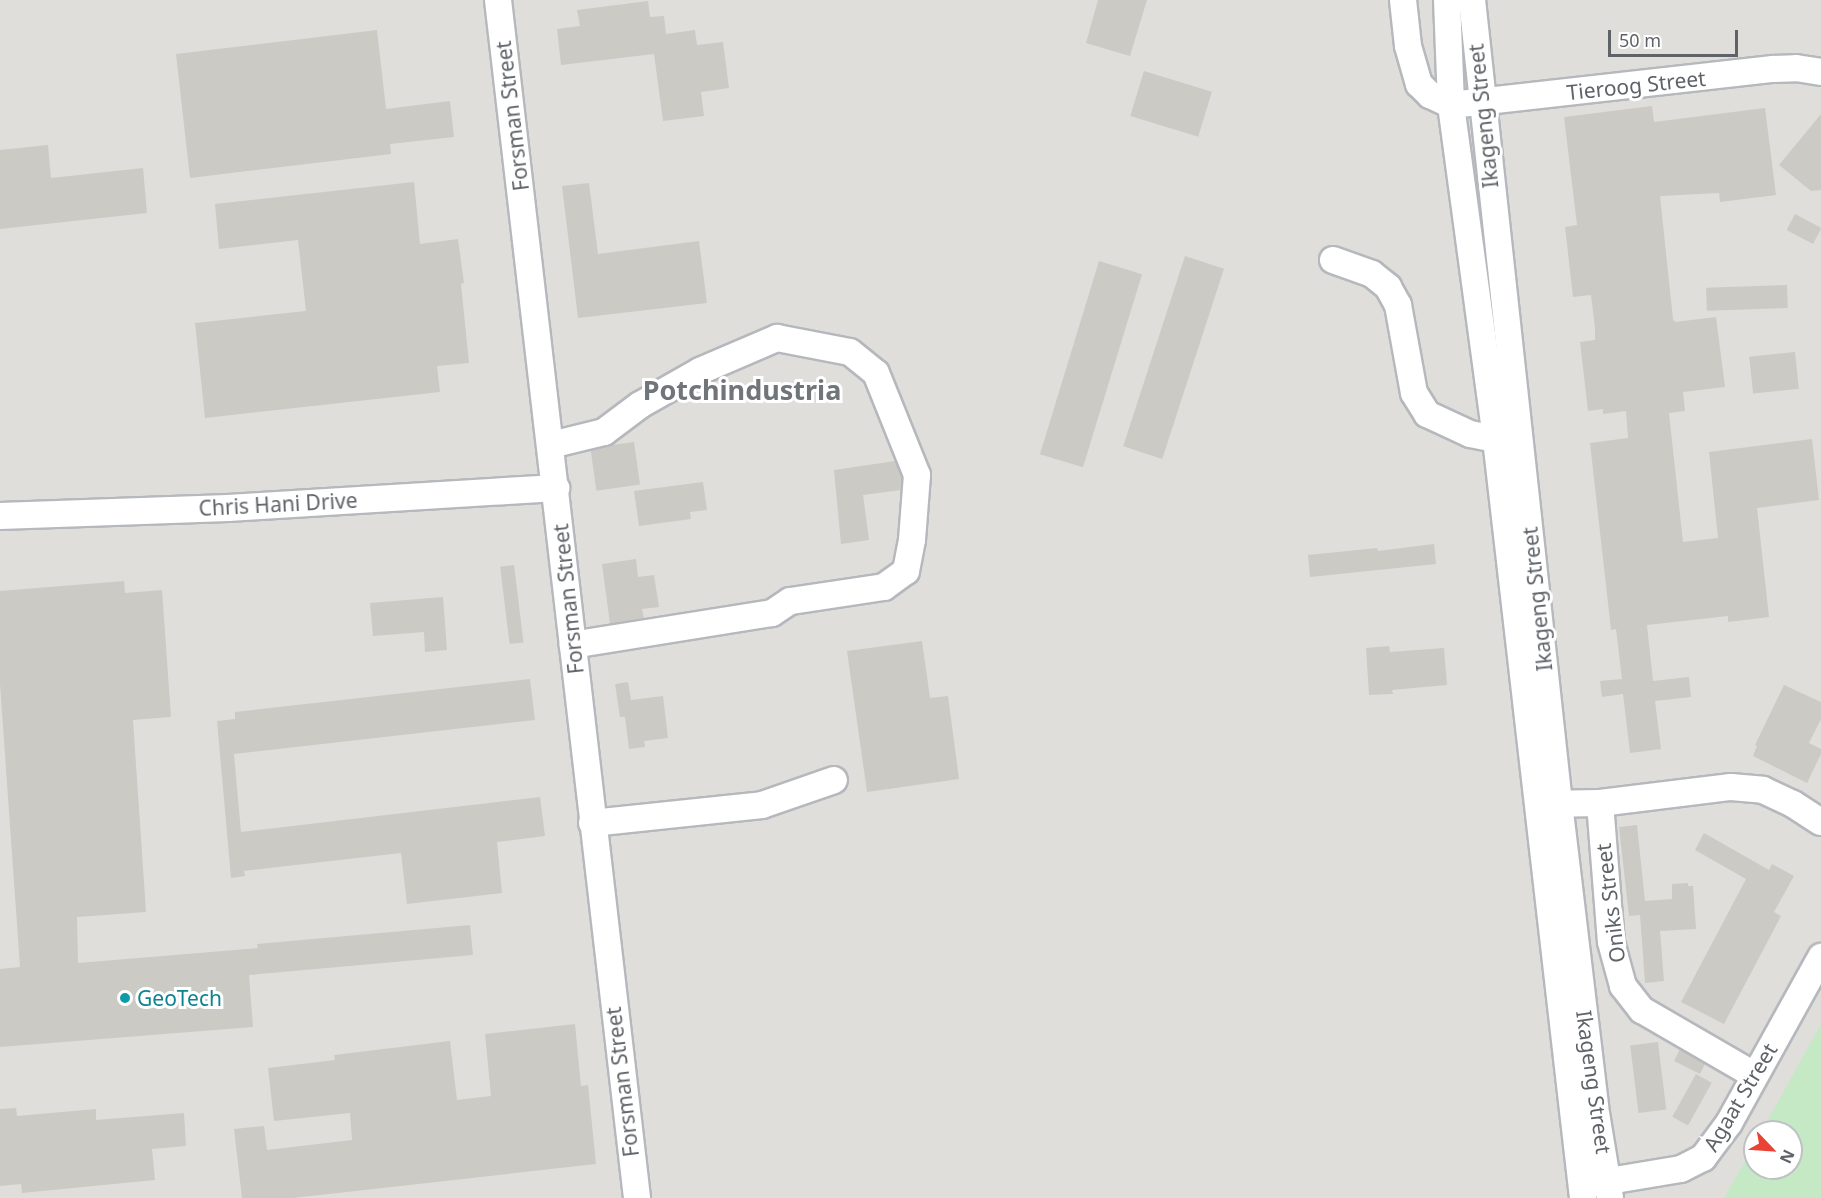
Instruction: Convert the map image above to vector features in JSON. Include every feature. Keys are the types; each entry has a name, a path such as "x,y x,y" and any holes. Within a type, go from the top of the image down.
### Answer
{"street":[{"path":"1402,0 1408,46 1419,84 1430,95 1451,105"},
{"name":"Ikageng Street","path":"1447,0 1451,105 1483,343 1507,437"},
{"name":"Ikageng Street","path":"1472,0 1508,340 1507,437 1547,804 1582,1191"},
{"name":"Forsman Street","path":"502,1 592,823 637,1198"},
{"name":"Tieroog Street","path":"1451,105 1773,69 1796,68 1821,72"},
{"path":"1333,260 1372,274 1388,287 1398,305 1414,393 1427,414 1470,434 1507,437"},
{"path":"551,445 604,432 640,405 700,371 777,338 850,352 876,373 917,475 912,540 906,571 884,587 790,601 772,613 573,645"},
{"path":"1483,343 1508,340"},
{"name":"Chris Hani Drive","path":"0,516 228,508 556,488"},
{"path":"592,823 762,805 834,780"},
{"path":"1547,804 1600,803 1731,787 1763,790 1793,804 1821,822"},
{"name":"Oniks Street","path":"1600,803 1611,942 1623,986 1642,1010 1754,1075"},
{"name":"Ikageng Street","path":"1547,804 1609,1190"},
{"name":"Agaat Street","path":"1582,1191 1609,1190 1682,1169 1704,1158 1720,1138 1821,957"}],"shaded area":[{"name":"Potchindustria","path":"0,0 1821,0 1821,1198 0,1198"}],"green space":[{"path":"1821,1024 1821,1198 1724,1198 1743,1164 1743,1180 1803,1180 1803,1120 1768,1120"}],"building":[{"path":"1098,0 1147,0 1130,56 1086,43"},
{"path":"648,1 650,17 664,16 666,34 695,30 697,45 723,42 729,88 701,92 704,116 663,121 654,54 561,65 557,29 580,26 577,10"},
{"path":"377,30 386,109 450,101 454,137 390,144 391,154 190,178 176,54"},
{"path":"1144,71 1212,92 1198,137 1130,116"},
{"path":"1652,106 1654,122 1765,108 1776,195 1720,202 1719,193 1660,196 1673,319 1675,322 1716,317 1725,387 1683,392 1685,411 1669,413 1683,542 1718,538 1709,452 1812,439 1819,500 1757,508 1769,617 1728,622 1728,616 1647,625 1653,681 1689,677 1691,697 1655,701 1661,749 1630,753 1623,694 1602,697 1600,681 1622,679 1616,629 1611,630 1590,443 1628,438 1626,411 1603,414 1603,409 1588,411 1580,342 1595,340 1595,328 1591,295 1573,297 1565,227 1577,225 1564,117"},
{"path":"1821,114 1821,190 1811,191 1779,165"},
{"path":"48,145 51,178 143,168 147,213 0,229 0,150"},
{"path":"414,182 420,244 458,239 464,283 461,284 469,363 437,366 440,392 205,418 195,323 306,311 298,240 219,249 215,204"},
{"path":"589,183 598,254 699,241 707,303 578,318 562,186"},
{"path":"1795,214 1821,228 1813,244 1787,230"},
{"path":"1185,256 1224,269 1162,459 1123,446"},
{"path":"1099,261 1142,274 1083,467 1040,454"},
{"path":"1787,285 1788,308 1707,311 1706,288"},
{"path":"1795,352 1799,389 1753,394 1749,357"},
{"path":"634,442 640,485 596,491 590,448"},
{"path":"895,461 902,477 901,490 863,495 869,540 841,544 834,470"},
{"path":"703,482 707,510 690,512 691,519 639,526 634,491"},
{"path":"1434,544 1436,564 1310,577 1308,555 1377,548 1378,551"},
{"path":"636,559 638,577 654,575 659,607 642,609 644,618 610,624 602,564"},
{"path":"514,565 524,642 510,644 500,567"},
{"path":"124,581 125,593 162,590 171,717 133,720 146,912 77,917 78,963 258,948 257,944 470,925 473,955 249,975 253,1027 0,1047 0,969 20,967 0,684 0,591"},
{"path":"443,597 447,650 425,652 424,632 373,636 370,603"},
{"path":"922,641 930,698 948,696 959,779 867,792 847,651"},
{"path":"1389,646 1390,652 1444,648 1447,685 1392,690 1393,694 1369,695 1366,648"},
{"path":"530,679 535,720 234,754 241,832 540,797 545,836 497,842 502,893 407,904 401,853 244,871 245,876 231,878 217,721 235,719 235,712"},
{"path":"628,682 631,700 663,696 668,738 644,741 645,747 629,749 625,717 620,717 615,684"},
{"path":"1784,685 1821,702 1821,719 1809,743 1821,749 1821,754 1807,783 1753,756 1757,746 1755,745"},
{"path":"1637,825 1645,901 1672,899 1672,884 1688,883 1688,886 1693,886 1696,929 1660,931 1664,981 1645,983 1640,915 1629,916 1619,827"},
{"path":"1704,833 1769,870 1772,864 1794,876 1774,912 1781,916 1724,1024 1681,1002 1746,879 1695,850"},
{"path":"575,1024 581,1086 588,1085 596,1164 293,1198 242,1198 234,1129 264,1126 267,1150 352,1140 350,1113 274,1121 268,1068 335,1060 334,1055 450,1041 457,1100 491,1096 485,1034"},
{"path":"1658,1042 1666,1109 1638,1113 1630,1045"},
{"path":"1680,1049 1705,1064 1700,1074 1674,1061"},
{"path":"1696,1074 1712,1083 1688,1126 1672,1117"},
{"path":"16,1108 17,1116 96,1109 96,1120 184,1113 186,1146 152,1149 155,1180 22,1193 21,1184 0,1186 0,1109"}],"place":[{"name":"GeoTech","path":"125,998"}],"district":[{"name":"Potchindustria","path":"742,390"}]}
